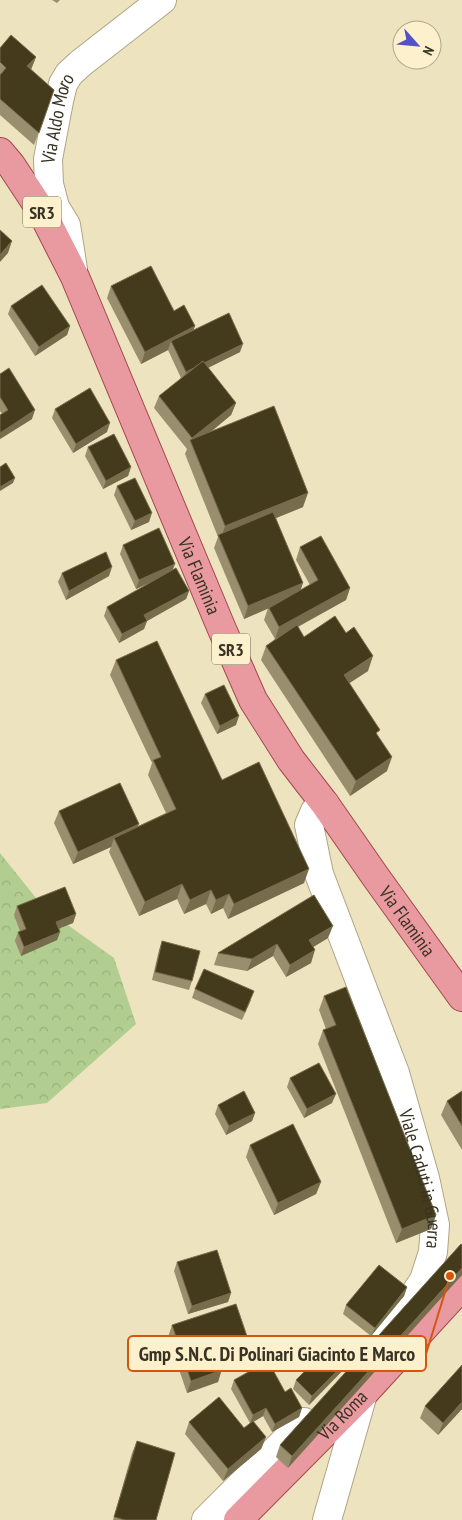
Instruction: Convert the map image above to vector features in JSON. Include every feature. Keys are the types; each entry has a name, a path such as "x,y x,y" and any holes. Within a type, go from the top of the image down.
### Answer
{"main road":[{"name":"Via Flaminia","path":"0,152 11,165 42,212 74,276 253,700 291,760 459,988"},
{"name":"Via Roma","path":"238,1520 354,1386 462,1286"}],"street":[{"name":"Via Aldo Moro","path":"74,276 66,226 55,207 48,184 48,159 58,101 63,84 69,74 81,63 162,0"},
{"name":"Viale Caduti in Guerra","path":"325,804 315,811 309,825 319,874 395,1073 425,1178 435,1225 433,1252 424,1280 410,1301 370,1349"},
{"path":"206,1520 282,1445 354,1386"},
{"path":"327,1520 354,1386"}],"green space":[{"path":"0,853 44,908 114,958 136,1024 47,1103 0,1109"}],"building":[{"path":"11,35 36,57 27,66 54,90 39,133 0,99 0,75 6,68 0,62 0,48"},
{"path":"0,230 12,241 0,255"},
{"path":"151,266 174,311 184,305 195,326 145,352 111,286"},
{"path":"42,285 70,326 39,347 11,306"},
{"path":"229,313 243,344 204,363 203,361 186,372 171,341"},
{"path":"203,361 236,403 192,438 159,396"},
{"path":"9,368 35,410 0,433 0,415 8,410 0,397 0,374"},
{"path":"90,388 110,423 76,444 55,409"},
{"path":"274,406 308,493 225,526 190,440"},
{"path":"114,434 131,467 106,481 88,447"},
{"path":"6,463 15,478 0,487 0,467"},
{"path":"135,478 152,513 135,521 117,486"},
{"path":"273,512 303,583 248,606 218,535"},
{"path":"159,528 175,564 139,580 123,545"},
{"path":"321,536 350,588 279,627 269,608 318,580 300,547"},
{"path":"106,552 112,567 69,591 62,573"},
{"path":"176,568 189,591 144,615 147,621 122,634 107,607"},
{"path":"335,616 346,633 354,627 373,656 344,675 380,730 376,733 392,757 356,781 266,646 297,625 304,637"},
{"path":"157,641 222,780 259,762 309,869 234,904 229,894 216,900 211,890 190,900 182,884 145,902 114,838 176,809 153,760 161,757 116,660"},
{"path":"224,685 239,716 220,726 205,694"},
{"path":"120,783 139,824 78,852 59,811"},
{"path":"65,887 76,914 56,922 60,932 24,947 18,932 26,929 17,906"},
{"path":"314,895 333,926 309,940 315,950 290,965 277,944 252,959 218,953"},
{"path":"162,941 200,951 192,981 155,972"},
{"path":"204,969 254,991 245,1012 195,989"},
{"path":"346,987 436,1215 402,1229 323,1030 336,1025 324,996"},
{"path":"319,1063 336,1094 307,1109 290,1078"},
{"path":"244,1091 255,1113 229,1126 218,1105"},
{"path":"462,1091 462,1126 447,1101"},
{"path":"293,1124 321,1182 278,1203 250,1145"},
{"path":"461,1244 462,1268 292,1456 280,1445"},
{"path":"217,1250 231,1293 192,1306 177,1262"},
{"path":"379,1265 407,1287 375,1328 346,1305"},
{"path":"236,1304 252,1351 219,1362 222,1370 191,1381 172,1325"},
{"path":"336,1340 352,1356 312,1396 296,1380"},
{"path":"268,1361 285,1392 291,1388 302,1408 275,1424 266,1408 253,1415 234,1380"},
{"path":"462,1365 462,1402 443,1423 425,1406"},
{"path":"219,1397 244,1428 253,1421 266,1437 228,1469 189,1422"},
{"path":"137,1441 175,1453 156,1520 125,1520 114,1517"}],"place":[{"name":"Gmp S.N.C. Di Polinari Giacinto E Marco","path":"450,1276"}]}
